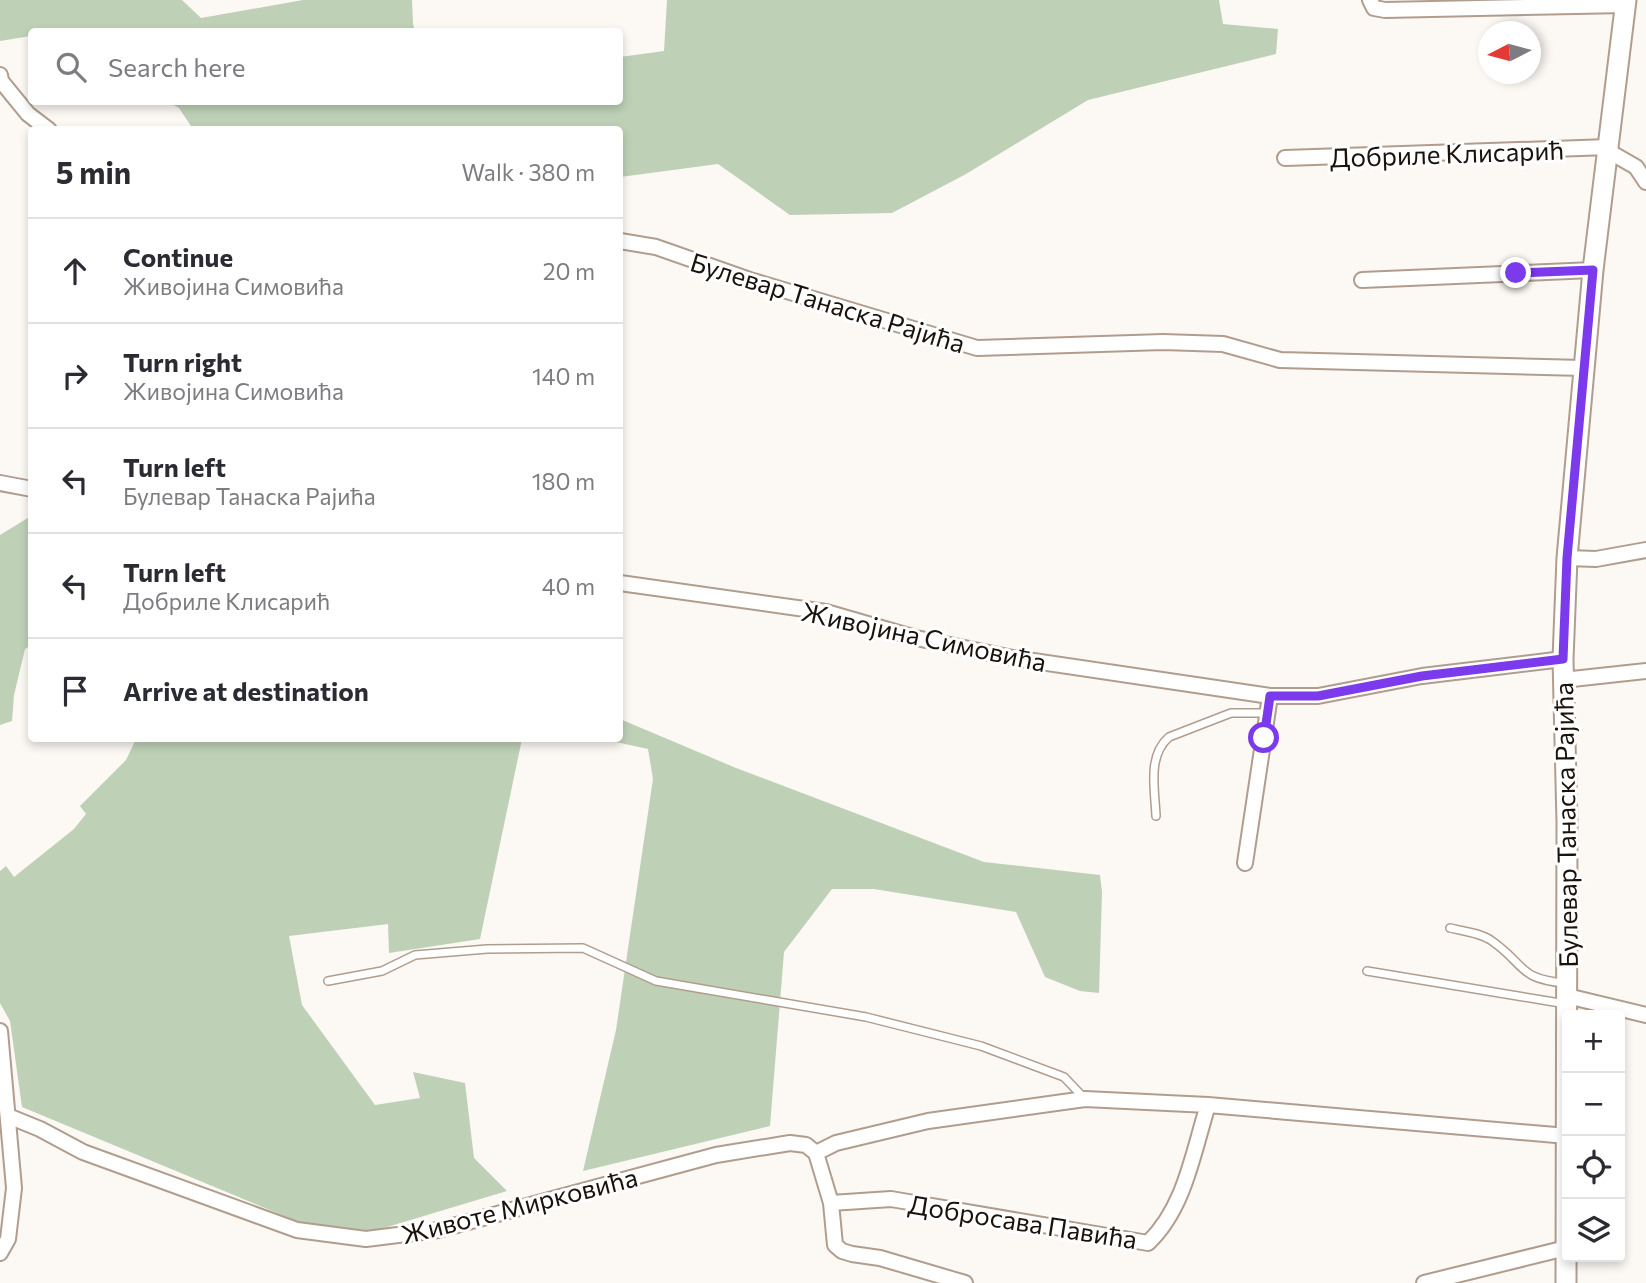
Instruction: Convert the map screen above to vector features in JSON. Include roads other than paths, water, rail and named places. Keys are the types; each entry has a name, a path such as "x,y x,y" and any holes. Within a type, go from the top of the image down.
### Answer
{"main road":[{"name":"Булевар Танаска Рајића","path":"1567,1073 1567,822 1563,659 1567,558 1593,270 1626,2"},
{"name":"Булевар Танаска Рајића","path":"1566,1262 1566,1283"}],"street":[{"path":"1370,0 1374,8 1385,10 1626,2"},
{"path":"0,75 1,81 28,114 44,126"},
{"path":"1609,149 1636,167 1646,182"},
{"name":"Добриле Клисарић","path":"1284,158 1609,149"},
{"name":"Булевар Танаска Рајића","path":"623,242 656,247 750,280 977,348 1163,342 1223,344 1280,360 1583,368"},
{"path":"1362,280 1593,270"},
{"path":"0,483 28,488"},
{"path":"1567,558 1596,559 1646,550"},
{"name":"Живојина Симовића","path":"623,583 825,612 916,638 1013,658 1270,696 1318,696 1422,676 1563,659"},
{"path":"1563,680 1646,671"},
{"path":"1245,863 1270,696"},
{"path":"1567,994 1646,1015"},
{"path":"0,1031 14,1188 8,1239 0,1253"},
{"path":"965,1283 880,1258 842,1251 835,1245 831,1203 816,1153 836,1143 928,1121 1085,1099 1208,1105 1562,1136"},
{"name":"Добросава Павића","path":"831,1203 891,1199 1148,1243 1164,1227 1179,1198 1208,1105"},
{"name":"Животе Мирковића","path":"8,1116 40,1129 83,1152 297,1230 366,1239 438,1230 716,1155 790,1143 806,1145 816,1153"},
{"path":"1424,1283 1562,1249"}],"lane":[{"path":"1156,816 1155,760 1162,744 1169,737 1231,713 1268,713"},
{"path":"1450,928 1489,939 1531,976 1567,994"},
{"path":"328,981 382,971 415,955 487,948 583,948 656,981 866,1017 981,1046 1064,1077 1085,1099"},
{"path":"1367,971 1567,994"}]}
